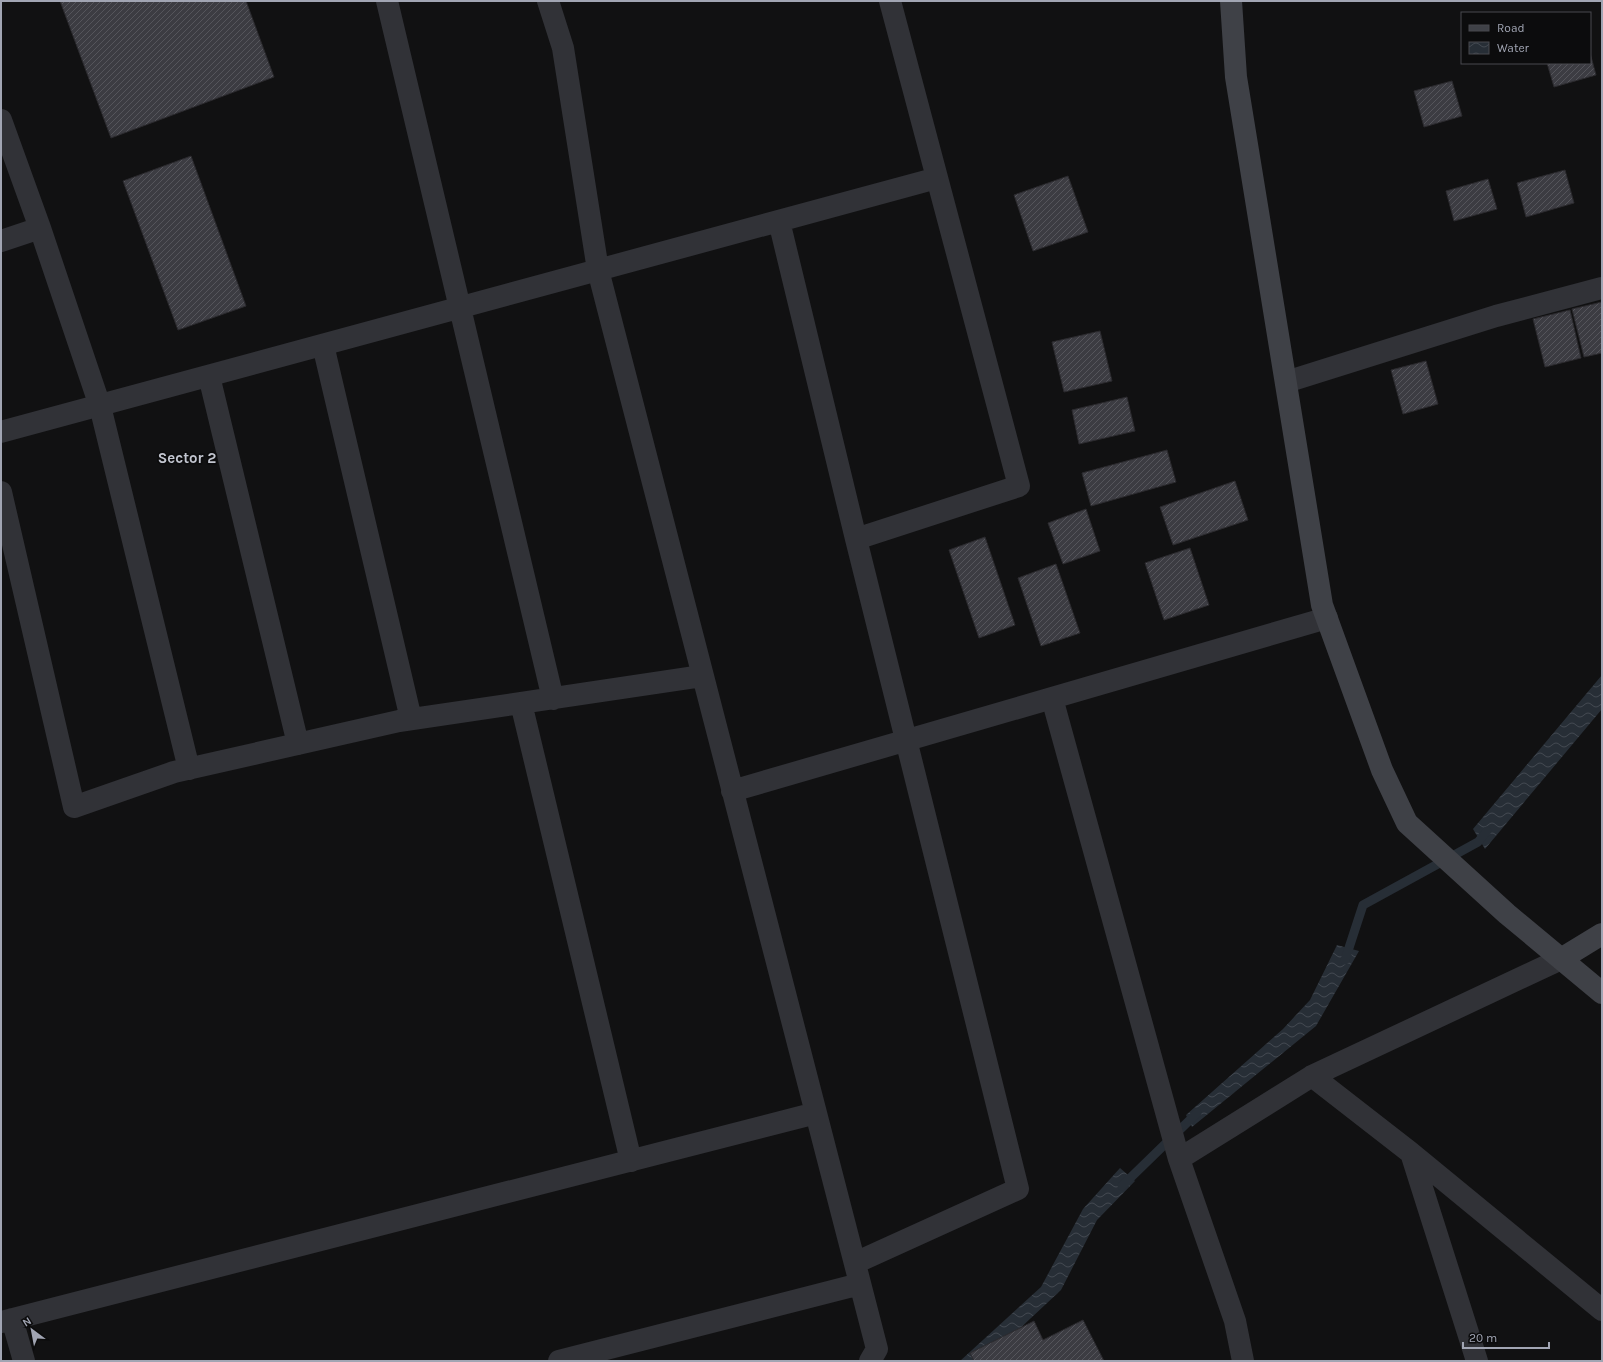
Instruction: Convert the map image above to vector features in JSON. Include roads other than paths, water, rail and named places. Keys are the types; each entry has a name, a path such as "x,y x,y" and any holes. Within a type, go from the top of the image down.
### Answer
{"street":[{"path":"387,1 553,698"},
{"path":"548,1 563,48 598,270 877,1349 870,1361"},
{"path":"856,539 1019,486 890,1"},
{"path":"1231,1 1236,77 1322,605 1382,770 1407,823 1507,914 1602,993"},
{"path":"1,120 40,228 100,406 189,769"},
{"path":"1,432 938,178"},
{"path":"779,221 856,539 1018,1189 855,1263"},
{"path":"1,241 40,228"},
{"path":"1286,382 1496,316 1602,288"},
{"path":"323,345 411,719"},
{"path":"209,376 298,744"},
{"path":"1,492 74,807 174,772 411,719 702,676"},
{"path":"732,791 1327,618"},
{"path":"1052,698 1179,1159 1235,1321 1243,1361"},
{"path":"521,703 631,1160"},
{"path":"1179,1159 1312,1076 1561,959 1602,934"},
{"path":"1312,1076 1411,1152 1602,1310"},
{"path":"24,1361 7,1320 816,1113"},
{"path":"1411,1152 1477,1361"},
{"path":"559,1361 860,1284"}],"water":[{"path":"1602,675 1602,709 1485,849 1473,829"},
{"path":"1337,945 1359,951 1316,1026 1192,1127 1186,1115 1283,1029 1310,1000"},
{"path":"1120,1168 1135,1181 1097,1220 1061,1290 985,1361 960,1361 1041,1287 1083,1209"}],"waterway":[{"path":"1345,960 1363,905 1478,842 1487,831"},
{"path":"1122,1186 1197,1113"}],"district":[{"name":"Sector 2","path":"187,458"}]}
